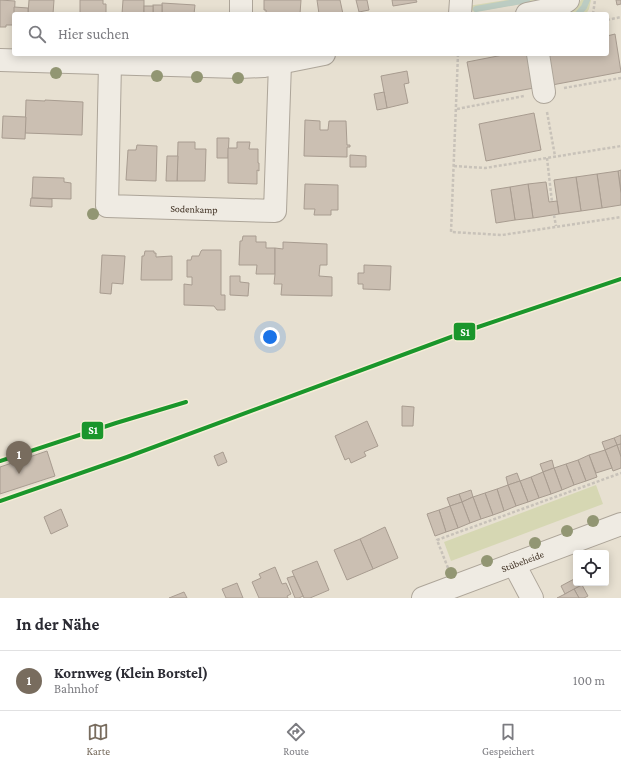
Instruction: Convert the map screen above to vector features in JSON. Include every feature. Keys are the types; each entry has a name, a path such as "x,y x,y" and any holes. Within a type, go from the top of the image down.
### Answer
{"street":[{"path":"241,0 241,12"},
{"path":"460,12 461,0"},
{"path":"538,12 556,8 568,0"},
{"path":"0,60 110,64 239,61 264,66 314,56"},
{"path":"538,56 544,92"},
{"name":"Sodenkamp","path":"110,64 107,206 275,211 280,63"},
{"name":"Stübeheide","path":"423,598 621,524"},
{"path":"514,564 532,598"}],"path":[{"path":"593,12 595,0"},
{"path":"609,20 621,17"},
{"path":"458,56 451,232 502,235 621,217"},
{"path":"544,92 555,156"},
{"path":"454,166 485,168 621,146"},
{"path":"547,158 552,202"},
{"path":"554,214 556,226"},
{"path":"454,586 437,540 621,473"}],"green space":[{"path":"506,0 544,0 474,12 468,6"},
{"path":"581,0 591,0 587,12 569,12 577,7"},
{"path":"596,485 603,504 451,561 444,542"}],"building":[{"path":"0,0 15,1 15,12 12,12 12,25 0,27"},
{"path":"29,0 54,0 53,12 28,12"},
{"path":"80,0 103,0 103,4 106,4 106,12 80,12"},
{"path":"123,0 144,0 144,12 122,12"},
{"path":"264,0 301,0 300,12 266,12 266,10 264,10"},
{"path":"317,0 340,0 343,12 319,12"},
{"path":"356,0 367,0 369,10 359,12"},
{"path":"392,0 416,0 417,2 393,6"},
{"path":"616,0 621,0 621,4 617,5"},
{"path":"162,3 195,5 194,12 162,12"},
{"path":"153,5 162,5 162,12 153,12"},
{"path":"144,6 153,6 153,12 144,12"},
{"path":"14,7 28,8 28,12 14,12"},
{"path":"615,34 621,72 552,85 544,56 609,56 609,36"},
{"path":"498,56 532,56 534,88 474,99 467,62"},
{"path":"407,71 409,83 404,84 408,103 387,108 381,76"},
{"path":"384,92 387,108 377,110 374,94"},
{"path":"26,100 83,102 82,135 25,133"},
{"path":"534,113 541,150 486,161 479,124"},
{"path":"3,116 26,117 25,139 2,138"},
{"path":"305,120 320,121 320,130 328,130 329,121 346,121 347,145 350,145 350,147 347,147 347,157 304,156"},
{"path":"217,138 229,138 228,158 217,158"},
{"path":"178,142 195,142 195,149 206,149 205,181 177,181"},
{"path":"237,142 250,142 249,149 258,149 259,171 257,170 257,184 228,183 228,148 237,148"},
{"path":"137,145 157,146 156,181 126,180 128,150 136,150"},
{"path":"350,155 366,156 366,167 350,167"},
{"path":"167,156 178,156 177,181 166,181"},
{"path":"621,170 621,193 618,171"},
{"path":"618,171 621,205 602,208 597,174"},
{"path":"597,174 602,208 581,211 576,177"},
{"path":"33,177 64,178 64,182 71,183 71,199 32,198"},
{"path":"576,177 581,211 559,214 554,180"},
{"path":"546,182 549,202 557,201 559,214 533,218 528,184"},
{"path":"305,184 338,185 338,210 331,210 331,215 314,215 315,209 304,209"},
{"path":"528,184 533,218 515,220 510,187"},
{"path":"510,187 515,220 496,223 491,190"},
{"path":"31,198 52,199 52,207 30,206"},
{"path":"243,236 256,236 256,242 266,242 266,248 275,248 275,274 256,274 257,265 239,265 240,241 242,241"},
{"path":"283,242 327,244 327,265 320,265 319,276 332,277 332,296 281,295 282,284 274,284 275,248 283,249"},
{"path":"202,250 221,250 221,295 225,295 225,310 217,310 214,306 184,305 184,284 192,285 192,277 187,277 187,260 191,260 192,256 199,256"},
{"path":"145,251 154,251 154,253 156,253 156,257 172,256 172,280 141,280 142,256 144,256"},
{"path":"102,255 125,256 123,284 112,283 111,294 100,293"},
{"path":"364,265 391,266 390,290 363,289 363,284 358,284 358,273 364,273"},
{"path":"230,276 240,276 240,282 249,283 248,296 230,295"},
{"path":"402,406 414,407 413,426 402,426"},
{"path":"367,421 378,446 364,452 366,456 351,463 349,458 345,460 335,436"},
{"path":"621,435 621,444 617,445 614,438"},
{"path":"614,438 617,445 605,450 602,442"},
{"path":"621,444 621,457 617,445"},
{"path":"617,445 621,457 621,468 613,471 605,450"},
{"path":"605,450 612,468 596,473 589,455"},
{"path":"47,451 55,476 0,494 0,467"},
{"path":"223,452 227,462 218,466 214,456"},
{"path":"589,455 597,477 586,481 578,460"},
{"path":"552,460 554,468 543,472 540,464"},
{"path":"578,460 586,481 574,485 566,464"},
{"path":"566,464 574,485 562,490 554,468"},
{"path":"554,468 562,490 551,494 543,472"},
{"path":"543,472 551,494 539,498 531,477"},
{"path":"517,473 520,481 508,485 506,477"},
{"path":"531,477 539,498 528,502 520,481"},
{"path":"520,481 528,502 516,506 508,485"},
{"path":"508,485 516,506 504,511 497,489"},
{"path":"497,489 504,511 493,515 485,493"},
{"path":"471,490 473,497 462,502 459,494"},
{"path":"485,493 493,515 481,519 473,497"},
{"path":"459,494 462,502 450,506 447,498"},
{"path":"473,497 481,519 470,523 462,502"},
{"path":"462,502 470,523 458,528 450,506"},
{"path":"450,506 458,528 446,532 439,510"},
{"path":"61,509 68,526 51,534 44,517"},
{"path":"439,510 446,532 435,536 427,514"},
{"path":"385,527 398,558 373,569 360,539"},
{"path":"360,539 373,569 347,580 334,550"},
{"path":"317,561 329,590 310,598 304,598 292,571"},
{"path":"275,567 282,584 286,583 291,594 287,596 288,598 259,598 252,582 261,578 259,574"},
{"path":"294,576 303,596 299,598 295,598 287,578"},
{"path":"573,580 573,586 580,586 565,594 561,586"},
{"path":"237,583 243,598 226,598 222,589"},
{"path":"583,586 588,596 579,598 574,589"},
{"path":"574,589 579,598 557,598 565,594"},
{"path":"184,592 187,598 169,598"}],"waterway":[{"path":"476,9 527,0"},
{"path":"580,12 587,0"}],"transit line":[{"name":"S1","path":"0,501 127,457 478,327 621,279"},
{"name":"S1","path":"0,461 186,402"}],"place":[{"name":"Kornweg (Klein Borstel)","path":"19,474"}]}
